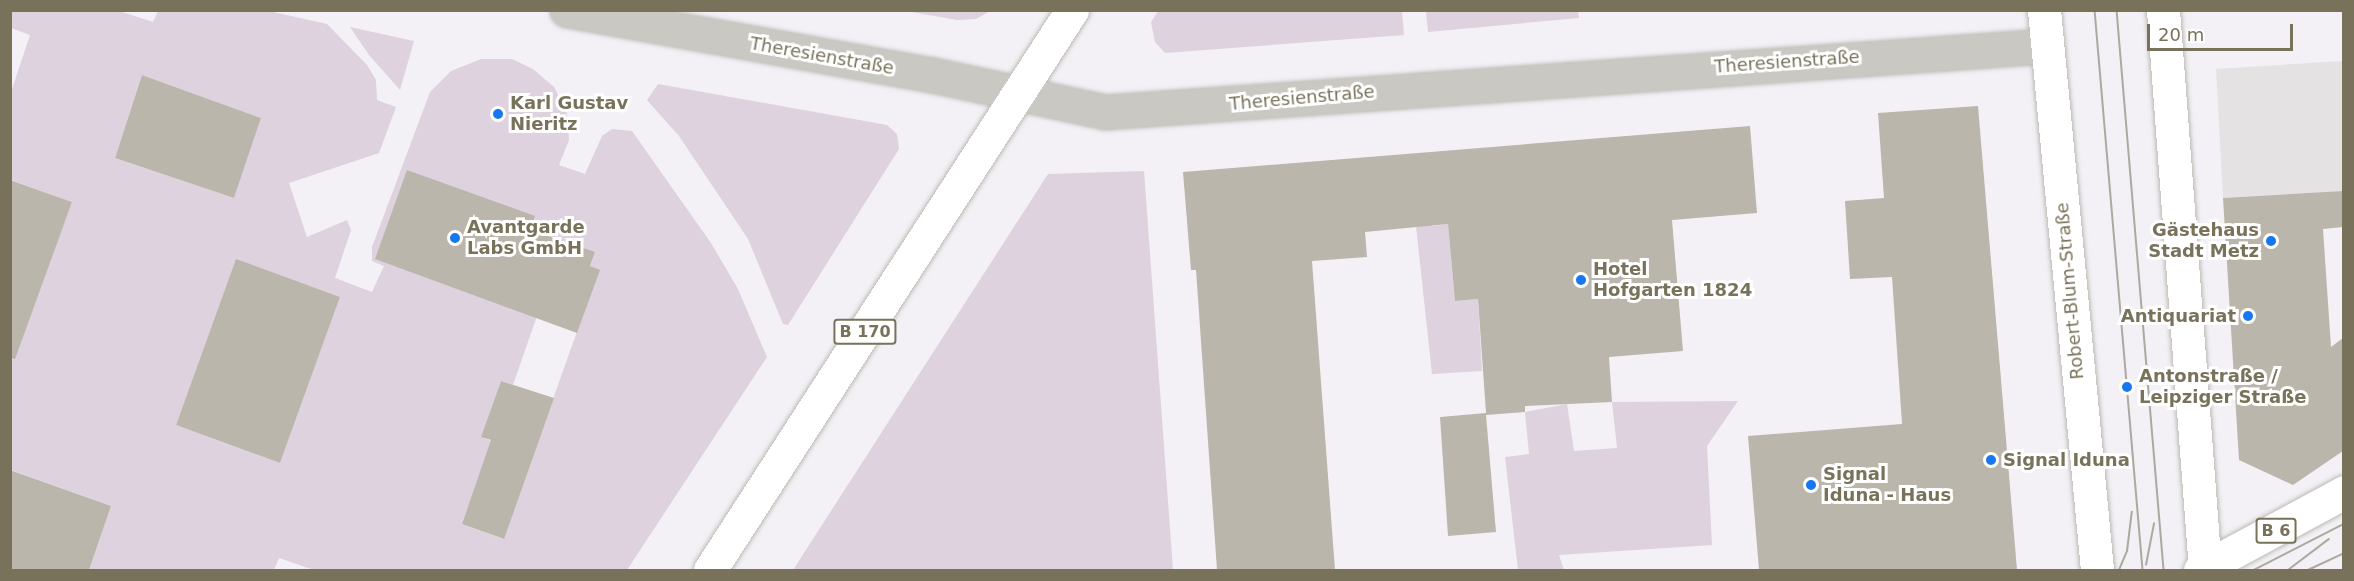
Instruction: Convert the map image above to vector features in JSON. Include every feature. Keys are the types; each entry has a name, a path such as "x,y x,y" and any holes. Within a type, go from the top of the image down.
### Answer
{"main road":[{"name":"B 170","path":"710,570 1020,94 1072,10"},
{"name":"Robert-Blum-Straße","path":"2044,10 2097,570"},
{"path":"2163,10 2203,569"},
{"name":"B 6","path":"2203,569 2343,492"}],"street":[{"name":"Theresienstraße","path":"567,10 1020,94 1105,112 1134,112 1623,72 2046,46"}],"shaded area":[{"path":"11,10 119,11 153,22 158,11 264,10 327,24 367,65 376,80 377,100 396,107 379,153 289,183 307,237 347,220 351,230 335,278 372,292 384,266 372,261 372,247 430,92 451,71 481,59 512,59 533,69 554,87 567,113 569,140 559,165 585,174 602,136 612,129 632,131 711,243 738,289 767,357 627,570 314,570 279,558 274,570 89,570 111,506 11,470 10,366 72,202 11,180 11,92 30,35 11,28","holes":["142,75 261,118 234,198 115,158","595,252 590,266 599,270 503,539 462,524 492,441 481,437 501,381 513,385 545,293","236,260 340,297 280,463 176,425"]},
{"path":"1159,10 1402,11 1404,35 1165,53 1155,42 1151,22"},
{"path":"906,11 990,11 976,19 957,20"},
{"path":"1426,11 1578,11 1579,18 1428,32"},
{"path":"350,27 414,41 400,90 369,55"},
{"path":"2343,61 2343,191 2223,198 2216,69"},
{"path":"658,84 887,125 897,134 899,149 788,325 783,324 748,239 679,136 647,100"},
{"path":"1144,171 1173,570 793,570 1048,174"},
{"path":"1431,215 1432,226 1448,224 1455,301 1478,299 1482,371 1432,374 1415,217"},
{"path":"1738,401 1707,446 1712,545 1559,555 1564,570 1518,570 1505,457 1529,454 1525,412 1567,404 1574,451 1617,448 1612,402"}],"building":[{"path":"142,75 261,118 234,198 115,158"},
{"path":"1978,106 2017,570 1759,570 1748,436 1902,424 1892,277 1850,279 1845,201 1884,198 1878,113"},
{"path":"1750,126 1757,213 1672,220 1683,351 1609,357 1612,402 1525,406 1525,412 1486,415 1496,532 1448,536 1440,417 1486,413 1478,299 1455,301 1448,224 1365,232 1367,257 1312,261 1335,570 1217,570 1196,270 1191,270 1183,172"},
{"name":"Avantgarde Labs GmbH","path":"407,170 535,216 530,230 595,252 590,266 600,270 577,333 375,259"},
{"path":"10,180 72,202 15,359 10,358"},
{"path":"2343,191 2343,227 2323,229 2331,347 2343,338 2343,451 2293,485 2239,460 2223,198"},
{"path":"236,259 340,297 280,463 176,425"},
{"path":"501,381 554,398 504,539 462,524 491,440 481,437"},
{"path":"10,470 111,506 89,570 10,570"}],"tram line":[{"path":"2095,10 2143,570"},
{"path":"2117,10 2164,570"},
{"path":"2119,570 2127,551 2132,512"},
{"path":"2146,565 2154,524"},
{"path":"2254,570 2344,524"},
{"path":"2288,570 2329,539"},
{"path":"2308,570 2344,553"}],"place":[{"name":"Karl Gustav Nieritz","path":"498,114"},
{"name":"Avantgarde Labs GmbH","path":"455,238"},
{"name":"Gästehaus Stadt Metz","path":"2271,241"},
{"name":"Hotel Hofgarten 1824","path":"1581,280"},
{"name":"Antiquariat","path":"2248,316"},
{"name":"Antonstraße / Leipziger Straße","path":"2127,387"},
{"name":"Signal Iduna","path":"1991,460"},
{"name":"Signal Iduna - Haus","path":"1811,485"}]}
